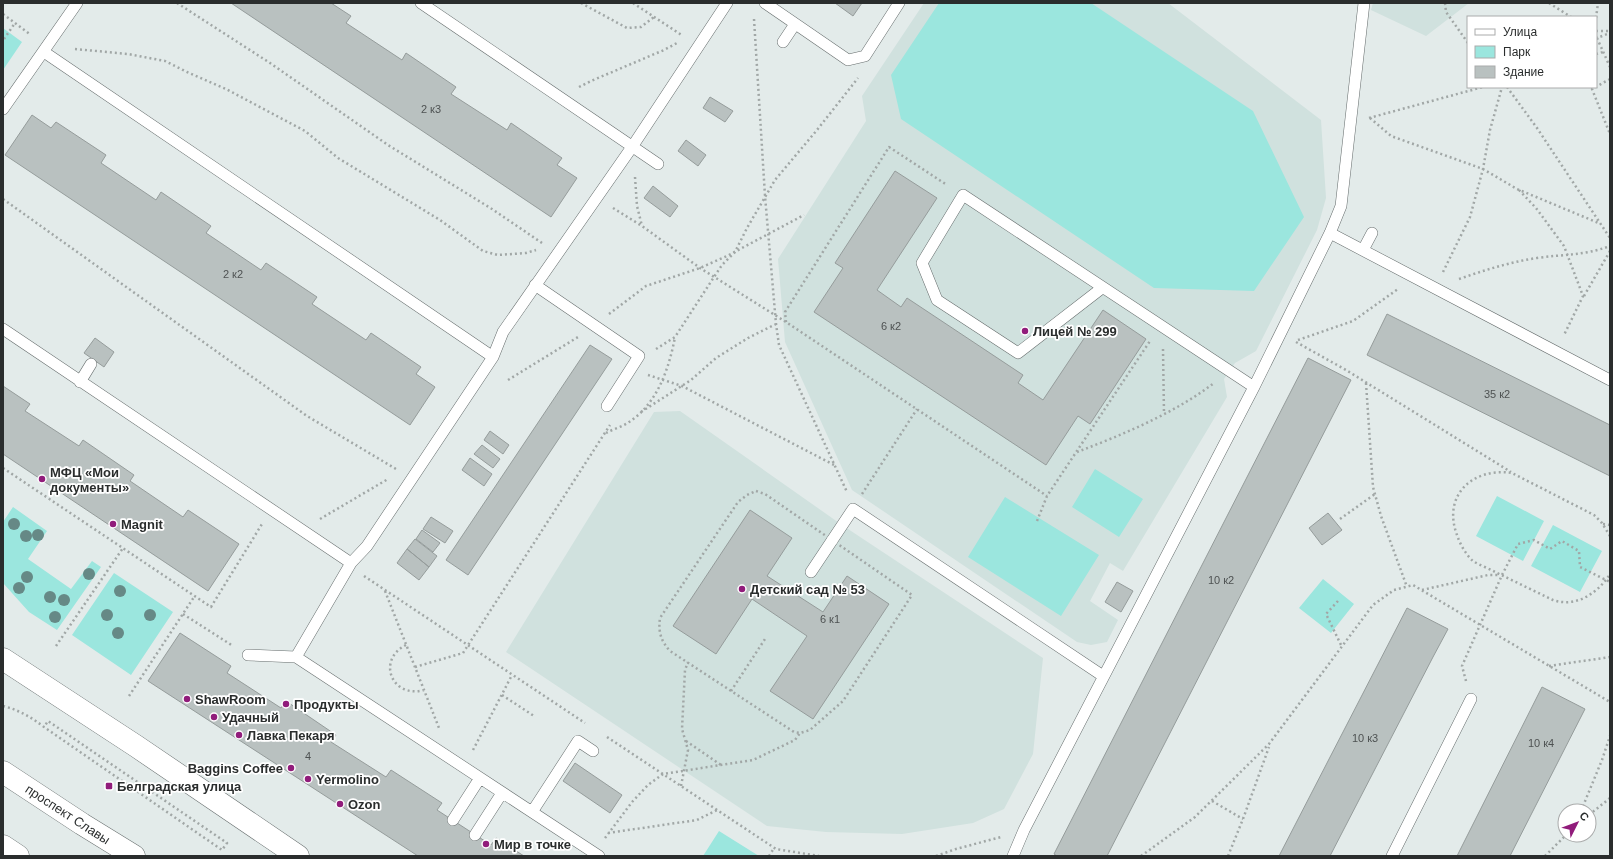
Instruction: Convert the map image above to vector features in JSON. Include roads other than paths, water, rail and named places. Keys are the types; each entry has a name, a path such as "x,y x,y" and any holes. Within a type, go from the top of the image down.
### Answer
{"street":[{"path":"3,659 136,746 298,856"},
{"name":"проспект Славы","path":"3,772 134,856"},
{"path":"3,846 18,856"}],"lane":[{"path":"3,109 46,49 76,3"},
{"path":"421,3 658,164"},
{"path":"296,657 351,563 367,546 408,476 493,357 503,332 632,146 727,3"},
{"path":"765,3 848,60 865,56 899,3"},
{"path":"1013,856 1024,830 1103,676 1254,387 1330,233 1341,206 1364,3"},
{"path":"783,42 795,24"},
{"path":"46,49 493,357"},
{"path":"1102,288 1018,353 937,300 922,263 963,195 1254,387"},
{"path":"1330,233 1610,380"},
{"path":"1364,250 1372,234"},
{"path":"536,285 639,356 607,406"},
{"path":"3,329 351,563"},
{"path":"80,382 91,364"},
{"path":"811,572 853,509 1103,676"},
{"path":"248,655 296,657 596,854"},
{"path":"1392,856 1471,699"},
{"path":"532,812 578,742 593,751"},
{"path":"453,820 480,778"},
{"path":"475,835 502,793"}],"place":[{"name":"Лицей № 299","path":"1025,331"},
{"name":"МФЦ «Мои документы»","path":"42,479"},
{"name":"Magnit","path":"113,524"},
{"name":"Детский сад № 53","path":"742,589"},
{"name":"ShawRoom","path":"187,699"},
{"name":"Продукты","path":"286,704"},
{"name":"Удачный","path":"214,717"},
{"name":"Лавка Пекаря","path":"239,735"},
{"name":"Baggins Coffee","path":"291,768"},
{"name":"Yermolino","path":"308,779"},
{"name":"Белградская улица","path":"109,786"},
{"name":"Ozon","path":"340,804"},
{"name":"Мир в точке","path":"486,844"}]}
